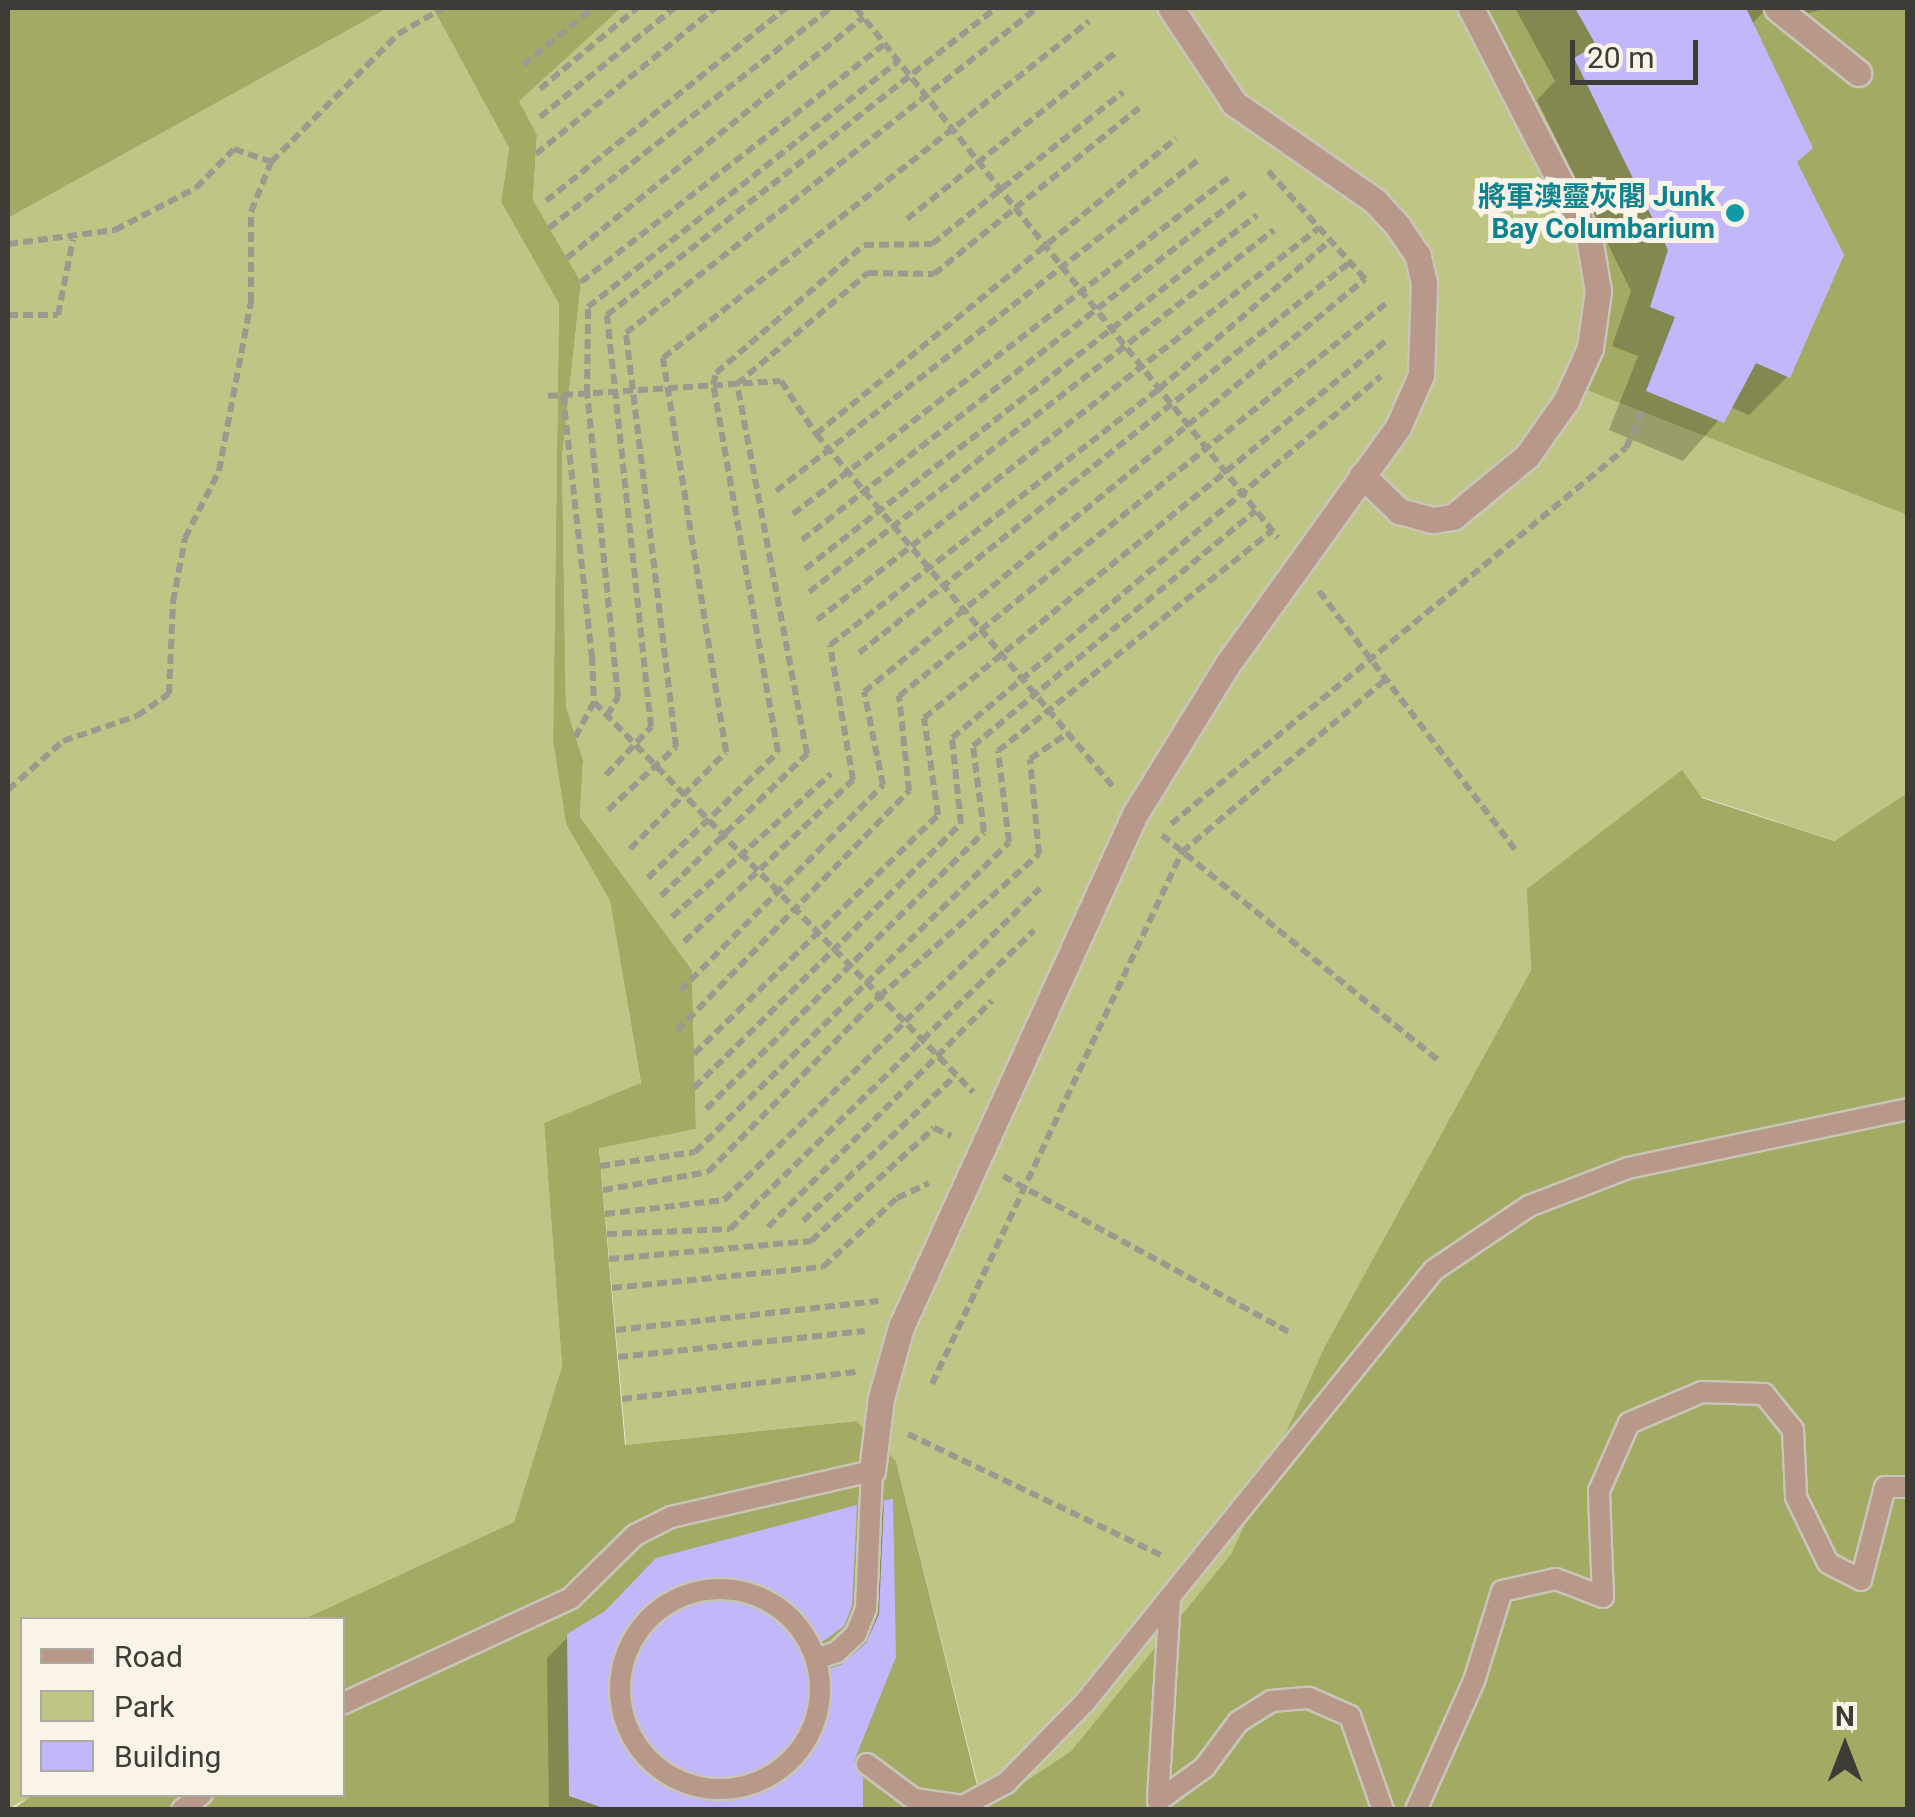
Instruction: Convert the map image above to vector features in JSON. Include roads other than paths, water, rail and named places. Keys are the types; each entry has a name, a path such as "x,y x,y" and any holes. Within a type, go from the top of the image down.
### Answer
{"street":[{"path":"872,1471 888,1368 901,1327 994,1114 1135,814 1297,562 1398,426 1421,375 1428,309 1418,256 1375,201 1234,102 1171,8"},
{"path":"1362,475 1399,511 1433,520 1453,517 1482,498 1538,442 1566,401 1590,348 1598,291 1589,238 1471,8"},
{"path":"1777,8 1858,73"}],"lane":[{"path":"867,1764 914,1799 963,1806 1006,1783 1086,1700 1434,1270 1530,1206 1628,1168 1908,1109"},
{"path":"1416,1810 1474,1681 1502,1591 1556,1579 1604,1597 1599,1491 1629,1423 1702,1392 1764,1394 1792,1430 1796,1497 1828,1564 1862,1580 1884,1488 1908,1487"},
{"path":"345,1703 571,1598 636,1535 671,1516 872,1471 866,1609 856,1634 816,1659"},
{"path":"735,1590 764,1600 788,1617 816,1659 820,1696 804,1743 779,1769 746,1786 710,1788 674,1779 654,1765 626,1726 622,1666 651,1616 676,1599 735,1590"},
{"path":"1158,1805 1170,1597"},
{"path":"1158,1805 1204,1768 1238,1722 1271,1700 1309,1698 1350,1716 1383,1810"}],"place":[{"name":"將軍澳靈灰閣 Junk Bay Columbarium","path":"1735,213"}]}
